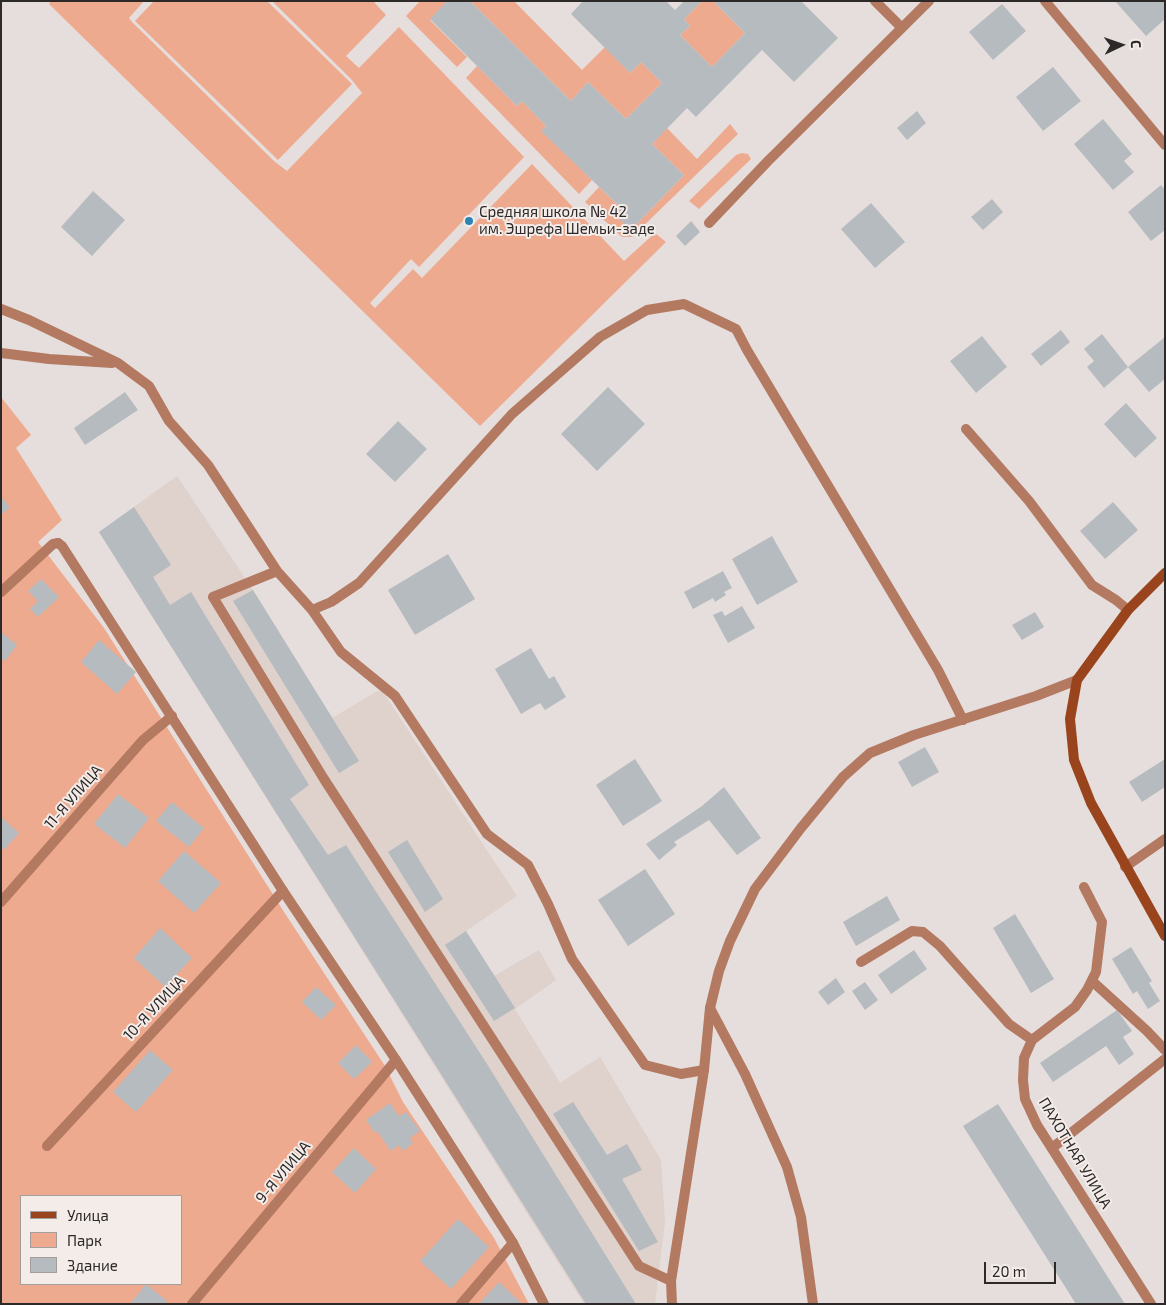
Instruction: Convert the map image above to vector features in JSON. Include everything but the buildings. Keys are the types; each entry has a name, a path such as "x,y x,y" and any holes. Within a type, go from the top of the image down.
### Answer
{"main road":[{"path":"1165,573 1128,610 1077,680 1070,719 1074,760 1091,803 1165,936"}],"street":[{"path":"875,1 902,28"},
{"path":"709,223 775,154 929,1"},
{"path":"1045,1 1165,145"},
{"path":"312,610 331,602 359,583 512,414 600,337 647,310 684,304 736,329 938,670 963,720"},
{"path":"1,309 30,320 118,363 149,386 169,420 208,465 277,571 312,610 341,652 394,696 486,834 528,865 548,904 572,960 645,1064 681,1074 704,1070"},
{"path":"1,353 49,359 118,363"},
{"path":"966,429 1030,501 1092,585 1128,610"},
{"path":"1,592 53,544 58,543 62,546 283,891 396,1060 513,1243 544,1304"},
{"path":"277,571 213,597 324,779 639,1266 672,1281"},
{"path":"672,1304 672,1281 704,1070 710,1008 719,971 730,941 755,889 801,828 843,777 870,753 914,734 1036,696 1077,680"},
{"name":"11-Я УЛИЦА","path":"1,902 143,740 172,716"},
{"path":"1125,867 1165,839"},
{"path":"861,962 912,931 923,932 940,946 1009,1024 1032,1040 1075,1007 1096,972 1102,922 1084,887"},
{"name":"10-Я УЛИЦА","path":"47,1146 283,891"},
{"path":"1092,981 1165,1050"},
{"path":"710,1008 745,1074 787,1167 801,1217 813,1304"},
{"name":"ПАХОТНАЯ УЛИЦА","path":"1032,1040 1024,1058 1023,1080 1025,1099 1037,1125 1151,1304"},
{"path":"1052,1148 1165,1059"},
{"name":"9-Я УЛИЦА","path":"192,1304 396,1060"},
{"path":"461,1304 513,1243"}],"shaded area":[{"path":"177,476 253,590 332,718 381,689 517,896 466,931 494,976 539,950 556,980 515,1009 560,1083 600,1057 661,1160 665,1222 655,1304 584,1304 99,532"}],"green space":[{"path":"51,1 144,1 129,18 132,22 274,161 287,171 362,93 352,80 272,1 373,1 386,15 346,56 359,68 399,27 524,157 419,267 411,259 370,303 375,308 413,269 422,278 532,164 624,261 655,233 666,242 480,426 49,4"},
{"path":"154,1 267,1 352,84 278,160 135,21"},
{"path":"420,1 447,1 430,20 467,57 457,67 406,16"},
{"path":"470,1 514,1 582,70 605,47 630,73 641,62 662,83 626,119 588,82 571,101"},
{"path":"702,1 713,1 745,33 712,67 680,35 690,26 684,19"},
{"path":"477,66 517,106 522,101 546,126 542,131 592,180 579,194 466,78"},
{"path":"730,124 738,134 632,237 622,237 585,202 599,187 620,207 614,213 631,230 684,175 652,144 667,128 697,159"},
{"path":"748,154 751,159 699,209 689,201 736,155"},
{"path":"1,397 31,435 16,448 62,520 38,542 104,628 286,915 385,1066 403,1102 494,1238 529,1304 1,1304"}],"place":[{"name":"Средняя школа № 42 им. Эшрефа Шемьи-заде","path":"469,221"}]}
